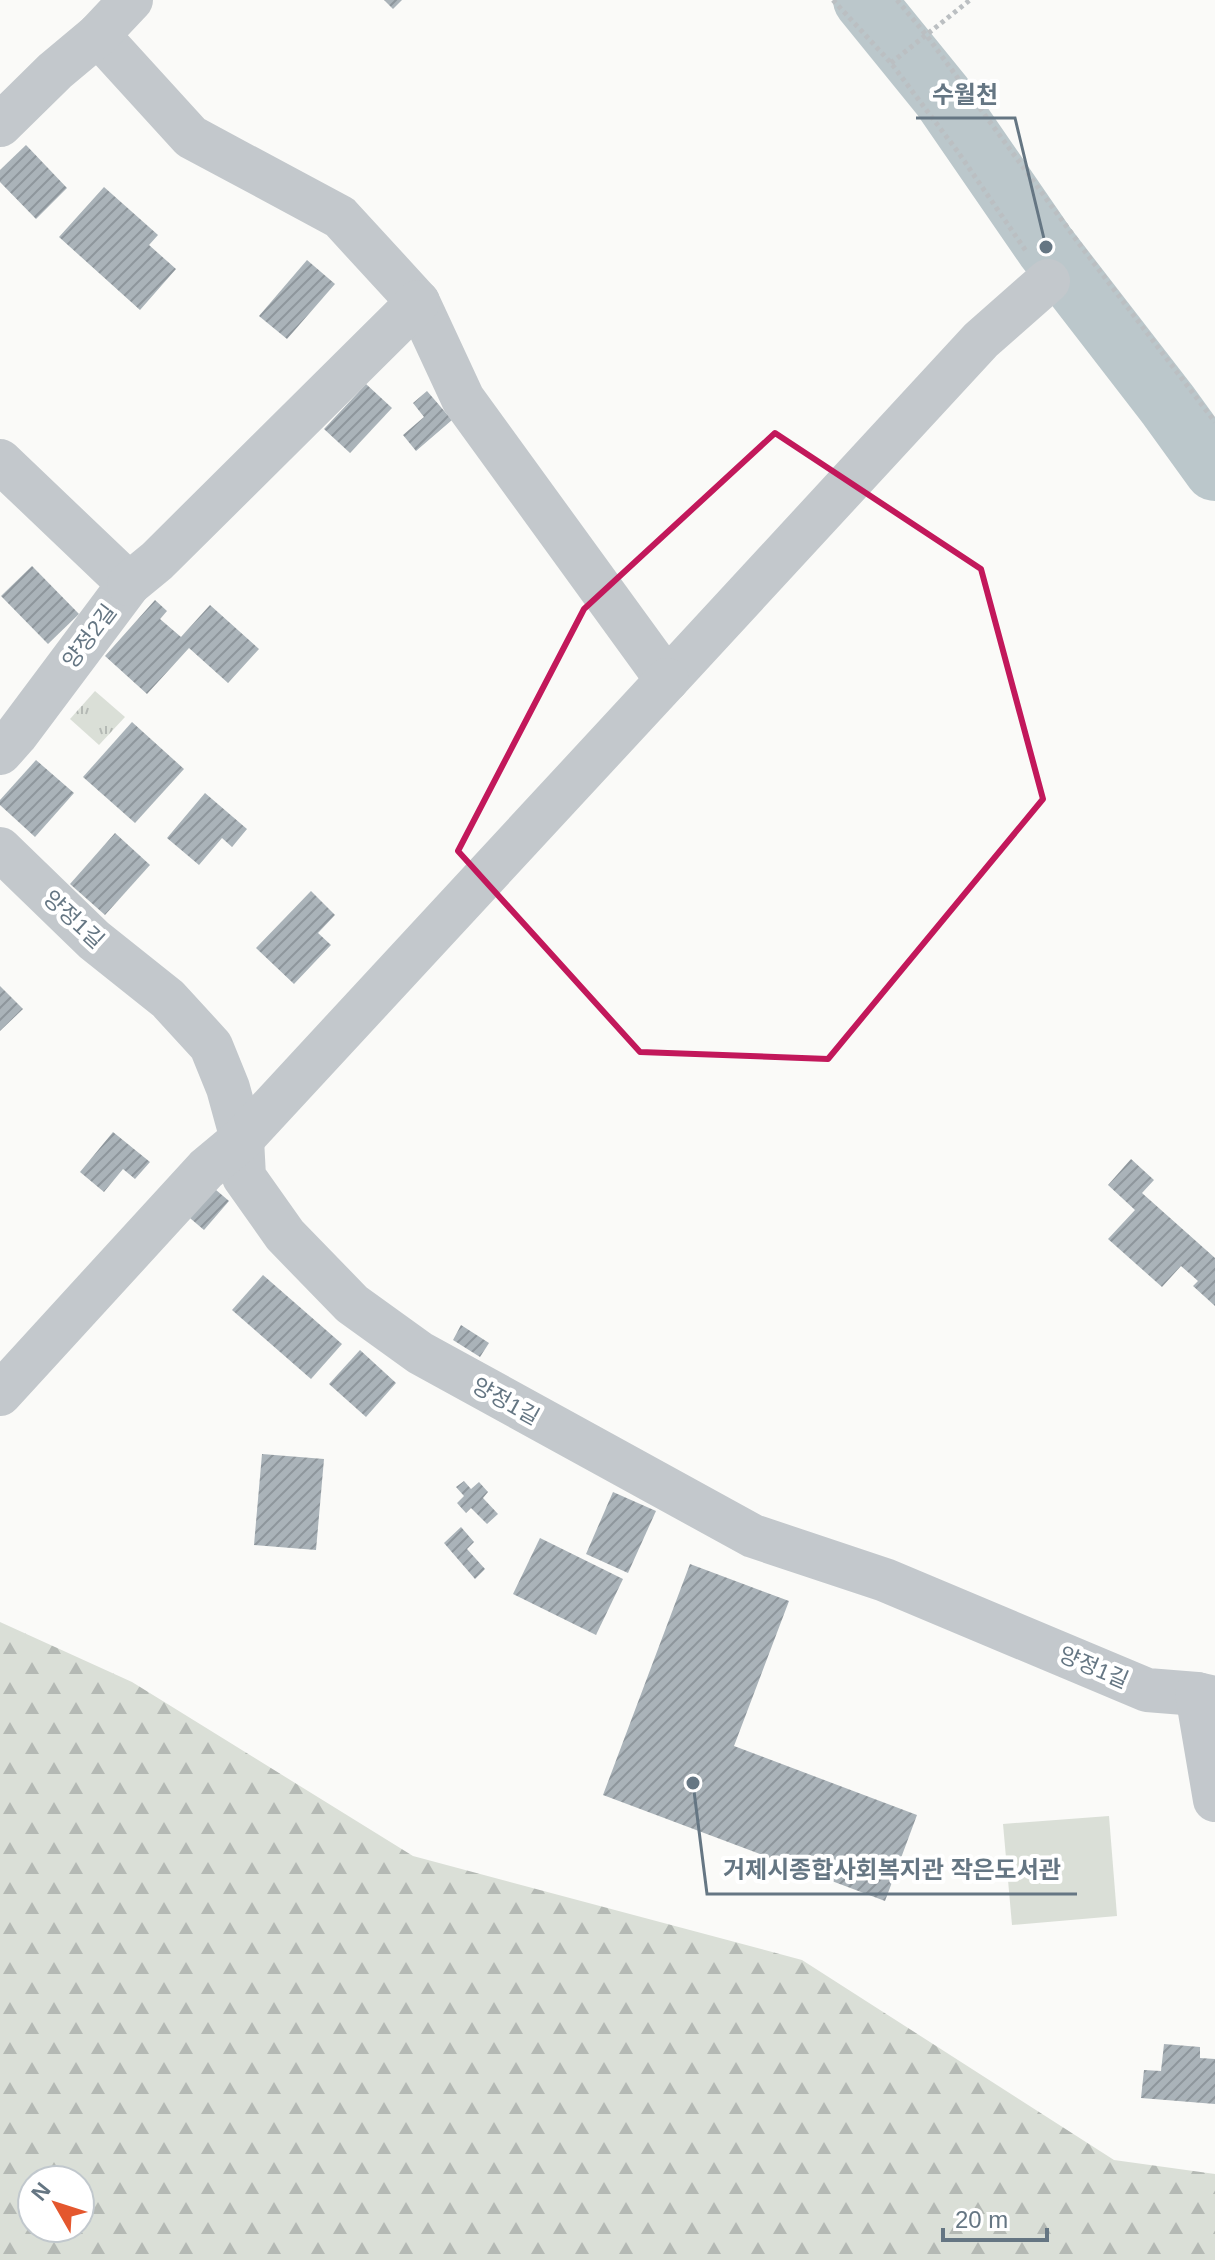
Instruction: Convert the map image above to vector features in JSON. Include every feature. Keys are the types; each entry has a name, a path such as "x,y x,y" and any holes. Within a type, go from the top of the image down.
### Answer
{"street":[{"path":"0,125 55,71 98,35 131,0"},
{"path":"98,35 191,137 340,217 418,302 463,399 667,680"},
{"path":"0,1394 206,1169 242,1139 981,340 1048,281"},
{"path":"129,584 157,561 418,302"},
{"name":"양정2길","path":"0,461 129,584 0,753"},
{"name":"양정1길","path":"0,849 94,940 168,999 211,1046 228,1088 242,1139 244,1177 285,1235 352,1304 434,1361 753,1536 885,1580 1147,1690 1206,1696"},
{"path":"1206,1696 1213,1778"}],"path":[{"path":"833,0 891,63 1048,281"},
{"path":"897,0 1215,422"},
{"path":"891,63 970,0"}],"highlighted area":[{"path":"775,433 981,569 1043,799 828,1059 640,1052 458,851 584,609"}],"green space":[{"path":"95,691 125,717 99,745 70,719"},
{"path":"0,1622 132,1682 413,1856 802,1960 1114,2160 1215,2174 1215,2260 0,2260"},
{"path":"1109,1816 1117,1916 1012,1925 1003,1824"}],"building":[{"path":"384,0 402,0 393,9"},
{"path":"26,145 67,188 36,219 0,182 0,170"},
{"path":"104,187 158,235 149,245 176,269 140,310 59,237"},
{"path":"307,260 335,284 287,339 259,316"},
{"path":"366,384 392,408 350,453 324,429"},
{"path":"427,391 452,420 416,451 403,435 424,417 413,403"},
{"path":"32,566 79,614 48,644 1,596"},
{"path":"155,600 167,611 160,619 181,637 210,605 259,649 228,683 189,648 147,694 105,656"},
{"path":"132,722 184,769 135,823 83,777"},
{"path":"36,760 74,793 35,837 0,805 0,800"},
{"path":"205,793 247,829 232,847 222,838 199,865 167,838"},
{"path":"115,833 150,865 105,915 70,884"},
{"path":"311,891 335,915 318,933 331,945 294,984 256,948"},
{"path":"0,986 23,1009 0,1031"},
{"path":"113,1132 150,1162 135,1179 123,1169 104,1192 80,1172"},
{"path":"1131,1159 1154,1180 1142,1193 1215,1258 1215,1306 1193,1286 1198,1281 1181,1266 1162,1287 1108,1239 1135,1210 1108,1185"},
{"path":"209,1184 229,1201 204,1230 184,1213"},
{"path":"263,1275 342,1344 311,1379 232,1310"},
{"path":"461,1325 489,1343 480,1357 453,1340"},
{"path":"360,1350 396,1383 366,1417 329,1384"},
{"path":"262,1454 324,1459 316,1550 254,1545"},
{"path":"464,1481 471,1489 479,1482 488,1492 483,1498 498,1514 487,1524 471,1508 466,1513 457,1503 464,1496 456,1487"},
{"path":"613,1492 656,1511 628,1573 586,1554"},
{"path":"461,1527 474,1542 467,1549 485,1569 475,1579 444,1543"},
{"path":"540,1538 623,1579 596,1635 513,1594"},
{"path":"690,1564 789,1601 734,1746 917,1815 885,1901 603,1795"},
{"path":"1164,2044 1200,2047 1200,2058 1215,2059 1215,2104 1141,2098 1144,2070 1161,2071"}],"waterway":[{"path":"864,0 942,96 1046,247 1215,470"}],"place":[{"name":"수월천","path":"1046,247"},
{"name":"거제시종합사회복지관 작은도서관","path":"693,1783"}]}
